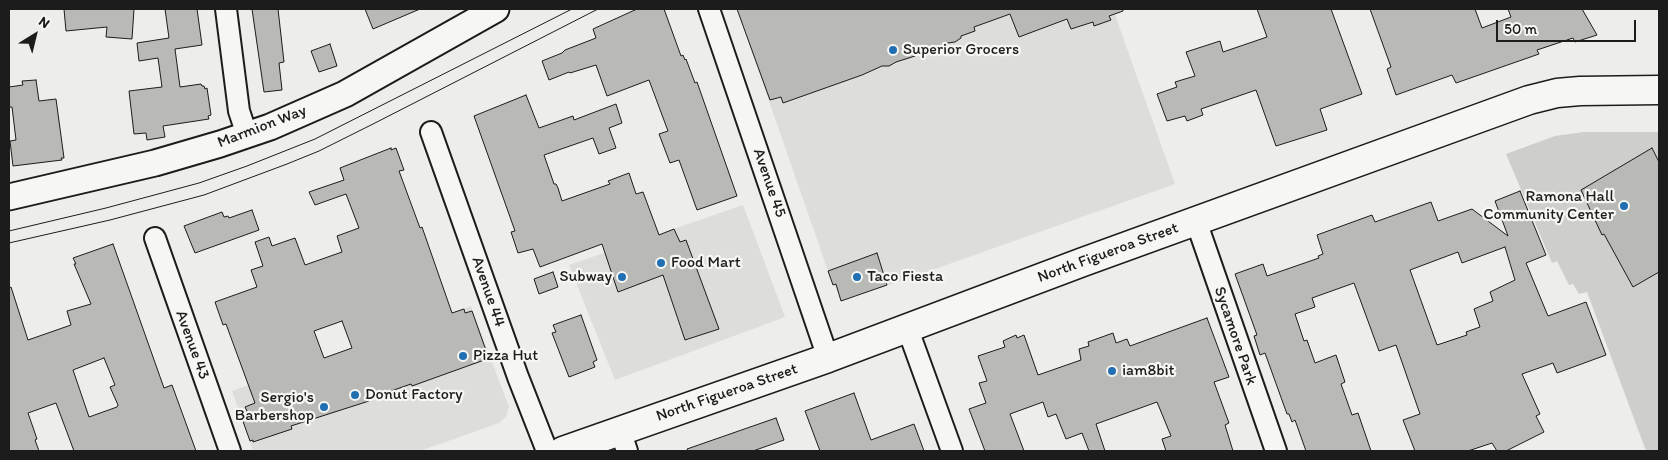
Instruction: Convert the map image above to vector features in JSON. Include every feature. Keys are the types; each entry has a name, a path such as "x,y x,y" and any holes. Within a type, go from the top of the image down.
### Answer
{"main road":[{"name":"North Figueroa Street","path":"563,451 624,441 907,327 1529,100 1558,93 1580,91 1659,90"}],"street":[{"path":"226,9 239,111 247,135"},
{"name":"Marmion Way","path":"9,197 155,164 270,127 345,94 496,9"},
{"name":"Avenue 45","path":"709,9 828,358"},
{"name":"Avenue 44","path":"431,132 518,377 547,451"},
{"name":"Sycamore Park","path":"1196,221 1276,451"},
{"name":"Avenue 43","path":"154,238 230,451"},
{"path":"907,327 952,451"}],"shaded area":[{"path":"737,9 1113,9 1175,184 901,281 841,300 828,271"},
{"path":"1584,132 1659,132 1659,451 1646,451 1587,292 1579,294 1573,284 1569,285 1557,261 1552,263 1506,154 1555,136"},
{"path":"743,205 785,317 615,380 569,265"},
{"path":"471,306 509,407 506,417 499,423 420,451 253,451 232,391"}],"building":[{"path":"64,9 134,9 132,39 106,37 107,27 66,31"},
{"path":"165,9 197,9 202,45 175,49 180,87 201,84 205,89 207,88 211,115 208,116 209,119 163,126 165,137 147,140 146,133 134,134 129,91 162,87 158,58 139,61 137,43 169,38"},
{"path":"252,9 278,9 284,62 279,63 282,90 264,92"},
{"path":"365,9 420,9 373,29"},
{"path":"637,9 664,9 681,56 683,55 686,59 695,83 697,82 737,196 697,210 679,160 670,163 659,134 668,131 649,80 607,96 596,65 569,72 549,80 542,61 596,38 593,29"},
{"path":"737,9 1123,9 1123,11 1109,16 1111,20 1094,26 1093,22 1071,29 1067,19 1019,37 1010,14 974,27 975,31 961,36 955,42 922,52 889,66 882,66 783,103 781,97 770,100"},
{"path":"1257,9 1331,9 1362,94 1320,109 1327,130 1276,146 1256,90 1201,109 1203,115 1187,121 1185,116 1167,121 1157,94 1177,87 1175,82 1195,76 1186,52 1220,41 1223,52 1267,37"},
{"path":"1370,9 1475,9 1482,28 1511,17 1508,9 1582,9 1597,35 1575,42 1573,38 1537,50 1539,54 1456,83 1452,75 1396,95 1387,69 1391,67"},
{"path":"330,44 337,66 319,72 311,51"},
{"path":"36,80 39,101 56,99 64,158 61,158 62,160 13,166 10,141 16,140 12,107 9,107 9,87 23,85 22,81"},
{"path":"526,95 539,128 573,116 574,120 616,104 622,123 609,128 616,148 599,154 593,138 544,155 554,184 558,188 562,201 610,184 608,181 629,173 636,194 643,192 659,235 674,229 680,242 686,240 719,329 685,340 663,275 618,292 602,244 540,267 533,249 518,253 511,232 515,231 474,116"},
{"path":"391,148 391,150 396,148 404,170 399,171 420,228 422,227 452,313 464,309 465,313 472,311 488,356 486,357 487,359 412,386 411,384 368,399 369,401 291,426 292,429 253,442 253,440 250,441 240,413 247,411 245,407 255,403 226,324 223,325 215,302 257,287 251,270 263,266 255,242 269,237 272,246 295,238 305,265 342,252 337,236 359,228 346,194 315,205 309,192 344,180 340,168","holes":["342,321 352,348 324,358 314,331"]},
{"name":"Ramona Hall Community Center","path":"1652,148 1659,162 1659,272 1633,287 1604,234 1602,235 1581,190"},
{"path":"1520,191 1546,255 1526,263 1548,316 1586,302 1606,355 1557,373 1553,363 1522,374 1540,414 1536,416 1544,432 1506,451 1497,451 1492,443 1468,451 1415,451 1403,420 1420,414 1396,345 1379,351 1354,283 1312,298 1315,307 1295,314 1304,341 1307,340 1315,363 1336,355 1345,382 1341,384 1352,415 1358,413 1371,451 1306,451 1295,420 1292,422 1289,414 1287,414 1265,353 1260,355 1254,336 1257,335 1235,274 1263,264 1267,276 1319,258 1318,256 1323,254 1317,235 1372,215 1375,222 1431,202 1438,221 1472,209 1508,236 1495,201","holes":["1505,247 1515,280 1490,292 1493,301 1474,309 1480,327 1466,332 1467,335 1437,345 1410,270 1458,252 1462,263"]},
{"path":"252,210 259,230 195,253 184,226 222,212 224,217 228,216 229,218"},
{"path":"113,244 164,388 172,385 196,451 74,451 56,403 28,413 39,451 9,451 9,288 11,287 28,340 71,325 67,311 91,304 73,258","holes":["104,358 115,385 110,387 118,405 117,407 89,417 73,370"]},
{"name":"Taco Fiesta","path":"877,253 887,285 841,301 836,284 833,285 828,271"},
{"path":"553,272 558,287 539,294 534,279"},
{"path":"581,315 597,360 593,362 595,367 569,377 552,333 556,332 553,325"},
{"path":"1207,318 1229,377 1214,382 1229,423 1225,425 1233,451 1166,451 1162,439 1171,436 1157,402 1096,424 1105,451 1089,451 1082,433 1066,439 1056,414 1048,417 1043,402 1010,414 1024,451 985,451 969,409 986,403 979,383 987,381 978,356 1005,347 1003,341 1016,335 1017,338 1024,335 1038,375 1081,360 1079,349 1089,346 1088,342 1113,333 1116,343 1127,339 1130,346"},
{"path":"854,393 871,440 914,424 924,451 820,451 805,411"},
{"path":"776,418 784,440 753,451 688,451 687,449"}],"tram line":[{"path":"9,231 199,183 247,166 315,139 572,9"},
{"path":"9,243 110,220 204,195 287,164 319,151 598,9"}],"place":[{"name":"Superior Grocers","path":"893,50"},
{"name":"Ramona Hall Community Center","path":"1624,206"},
{"name":"Food Mart","path":"661,263"},
{"name":"Subway","path":"622,277"},
{"name":"Taco Fiesta","path":"857,277"},
{"name":"Pizza Hut","path":"463,356"},
{"name":"iam8bit","path":"1112,371"},
{"name":"Donut Factory","path":"355,395"},
{"name":"Sergio's Barbershop","path":"324,407"}]}
